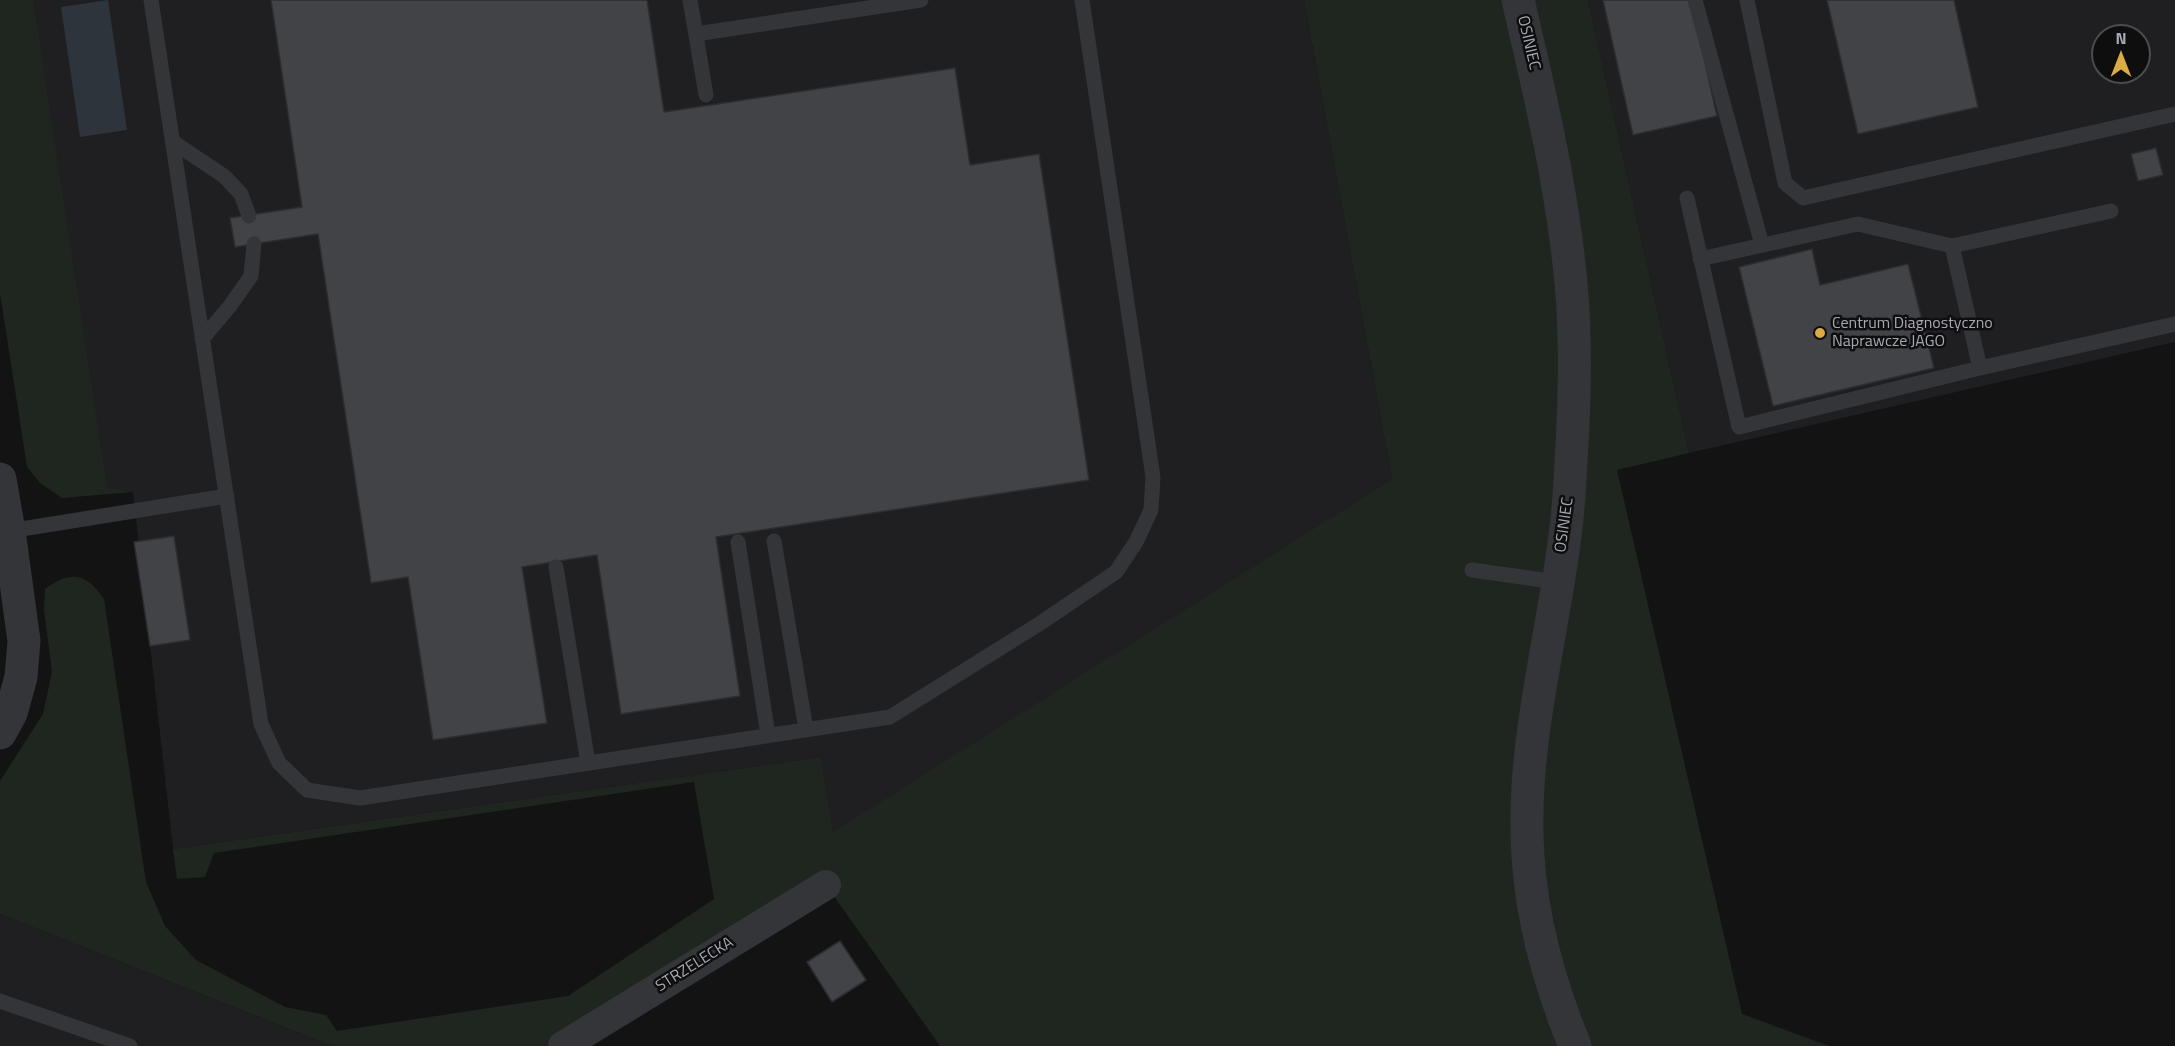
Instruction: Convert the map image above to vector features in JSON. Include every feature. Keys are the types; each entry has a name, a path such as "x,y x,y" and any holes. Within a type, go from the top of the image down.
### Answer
{"street":[{"name":"OSINIEC","path":"1518,0 1548,129 1564,219 1571,285 1574,353 1570,477 1532,754 1527,804 1527,854 1532,902 1541,950 1558,1006 1575,1046"},
{"path":"0,479 24,641 21,676 11,713 0,734"},
{"name":"STRZELECKA","path":"563,1046 826,885"}],"lane":[{"path":"151,0 261,724 279,763 307,790 360,798 890,717 1039,624 1116,572 1136,542 1150,510 1153,477 1082,0"},
{"path":"690,0 706,95"},
{"path":"696,34 921,0"},
{"path":"1695,0 1762,245"},
{"path":"1747,0 1785,183 1803,198 2175,114"},
{"path":"173,142 224,176 241,194 249,216"},
{"path":"1687,198 1738,427 1980,368 2175,324"},
{"path":"1700,259 1858,224 1952,246 2111,211"},
{"path":"202,339 230,306 251,276 254,244"},
{"path":"1952,246 1980,368"},
{"path":"9,531 227,496"},
{"path":"774,541 806,729"},
{"path":"738,542 768,735"},
{"path":"556,567 588,763"},
{"path":"1472,570 1557,582"},
{"path":"0,1001 130,1046"}],"shaded area":[{"path":"0,0 33,0 107,488 133,492 62,498 40,483 27,467 0,293"},
{"path":"31,0 1304,0 1392,479 833,833 821,757 173,849 133,492 103,490"},
{"path":"108,0 127,130 80,137 61,7"},
{"path":"1304,0 1588,0 1689,453 1617,470 1742,1014 1829,1046 940,1046 826,885 563,1046 332,1046 0,914 0,781 43,714 52,672 44,610 45,589 63,579 78,577 85,579 104,599 146,882 165,926 196,960 285,1007 326,1015 337,1031 568,996 714,899 694,782 214,853 205,877 177,879 173,849 821,757 833,832 1392,479"},
{"name":"Centrum Diagnostyczno Naprawcze JAGO","path":"1588,0 2175,0 2175,342 1689,453"},
{"path":"0,914 332,1046 0,1046"}],"building":[{"path":"271,0 647,0 664,112 955,68 970,165 1039,154 1089,480 716,537 740,696 621,714 597,555 522,567 547,723 433,740 408,577 371,583 318,234 235,247 230,218 302,207"},
{"path":"1603,0 1691,0 1717,116 1633,135"},
{"path":"1827,0 1954,0 1978,107 1858,134"},
{"path":"2156,148 2163,175 2138,181 2131,154"},
{"path":"1812,249 1820,285 1908,264 1934,368 1773,406 1739,267"},
{"path":"174,536 190,640 150,646 134,542"},
{"path":"840,941 866,980 832,1002 807,962"}],"place":[{"name":"Centrum Diagnostyczno Naprawcze JAGO","path":"1820,333"}]}
